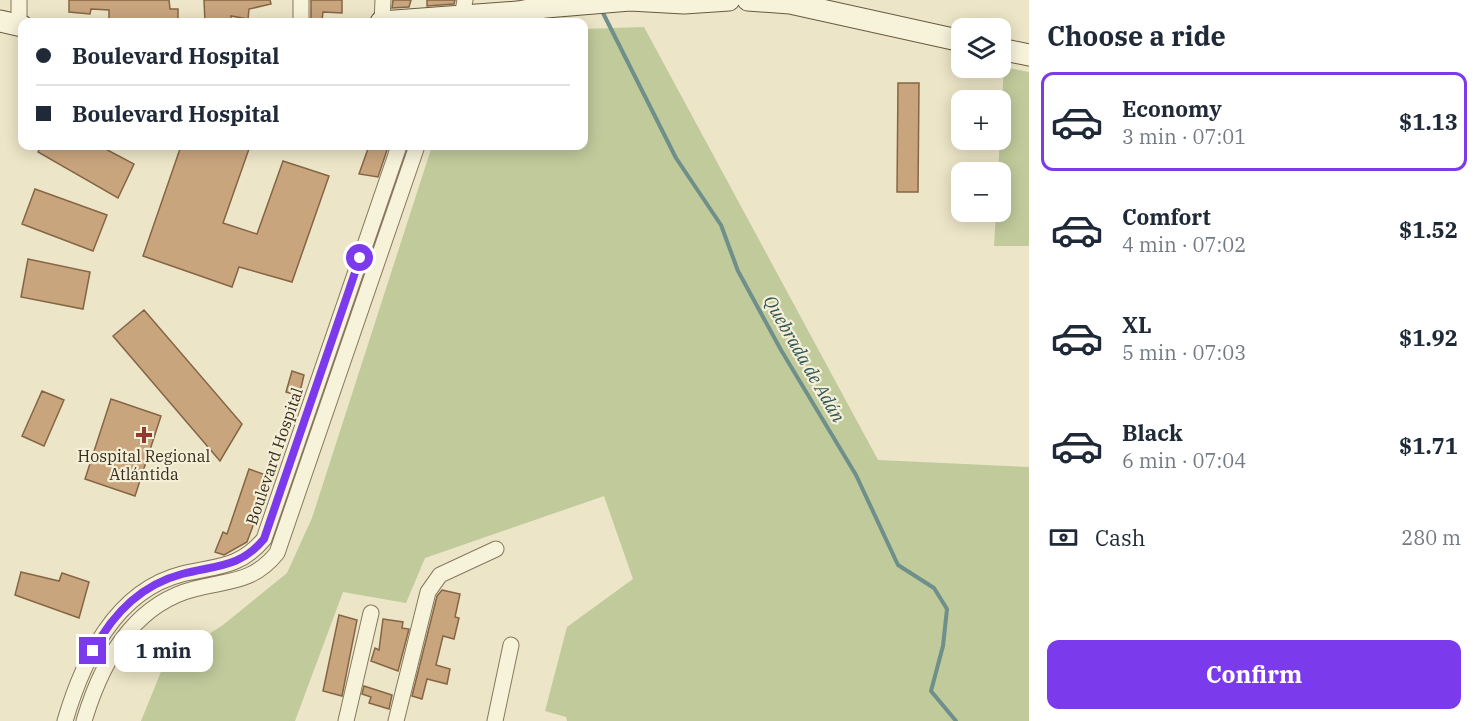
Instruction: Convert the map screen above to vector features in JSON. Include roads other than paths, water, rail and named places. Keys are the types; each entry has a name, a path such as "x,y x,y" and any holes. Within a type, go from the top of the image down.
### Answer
{"street":[{"path":"14,24 19,0"},
{"path":"301,0 301,18"},
{"path":"382,18 383,0"},
{"path":"431,18 518,12 630,0 684,3 729,0"},
{"path":"748,0 790,3 951,38"},
{"path":"546,8 643,13 684,3"},
{"path":"1011,51 1029,55"},
{"name":"Boulevard Hospital","path":"65,721 76,683 102,635 133,599 154,585 179,575 238,562 253,552 264,539 398,150"},
{"path":"84,721 93,688 114,649 146,614 167,599 192,589 251,576 266,567 277,553 416,150"},
{"path":"396,721 428,592 434,581 440,575 496,549"},
{"path":"346,721 371,613"},
{"path":"495,721 511,645"}],"waterway":[{"name":"Quebrada de Adán","path":"601,9 676,158 721,225 738,271 781,350 856,475 898,565 934,588 947,609 943,646 931,691 956,721"}],"place":[{"name":"Hospital Regional Atlántida","path":"144,435"}]}
